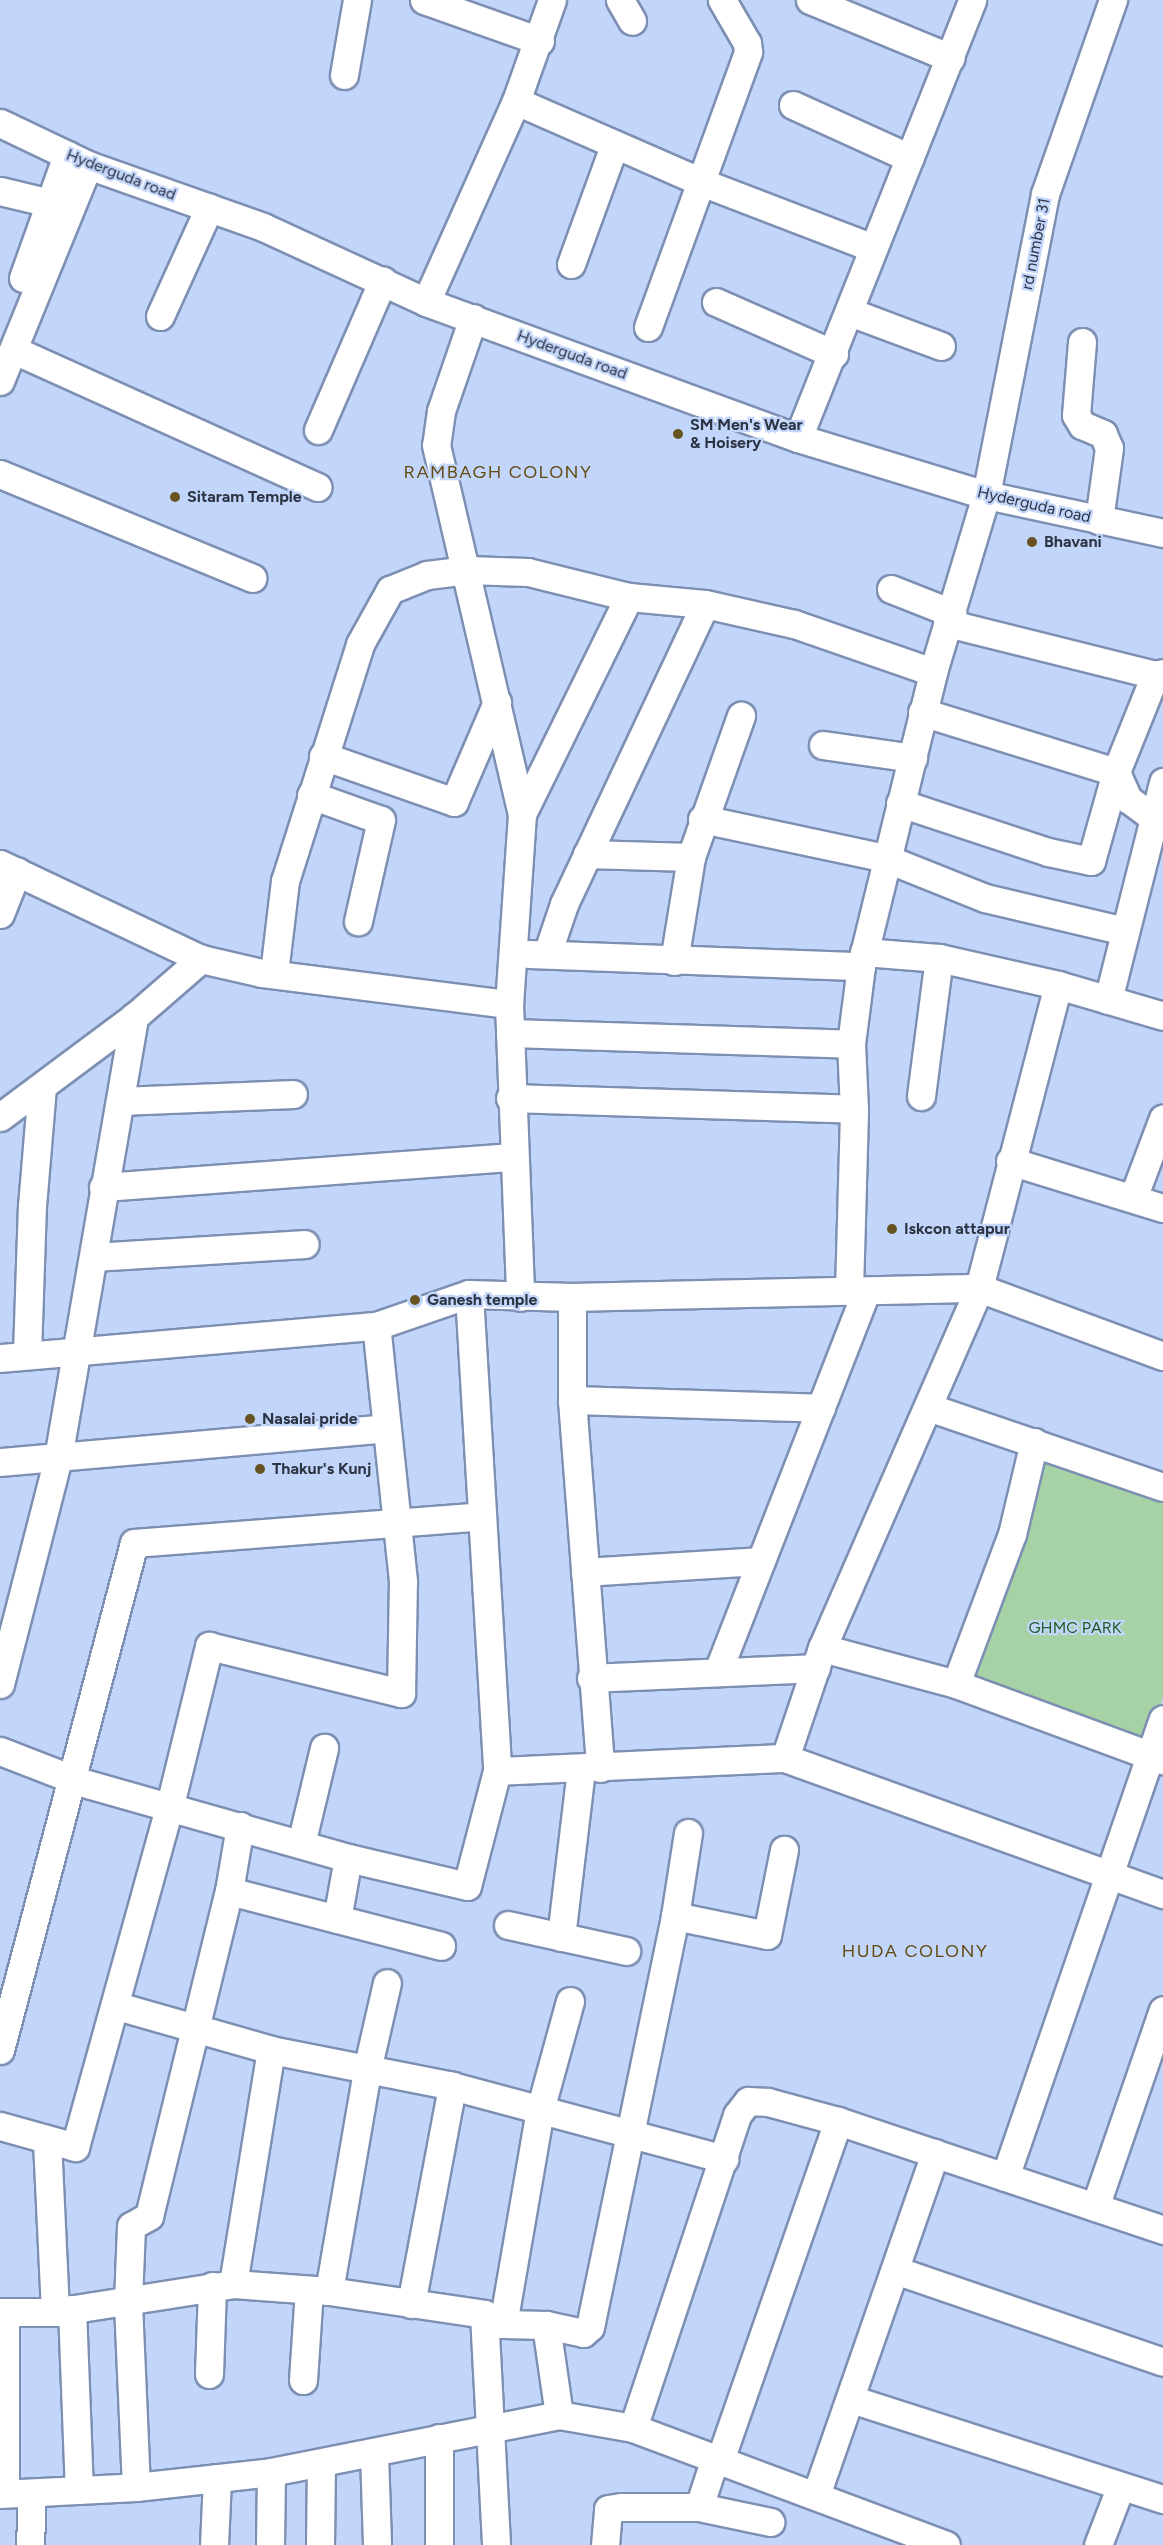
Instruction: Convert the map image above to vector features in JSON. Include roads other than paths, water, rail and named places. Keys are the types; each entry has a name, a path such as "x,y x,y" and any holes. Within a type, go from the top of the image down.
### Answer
{"street":[{"path":"344,75 357,0"},
{"path":"424,0 540,41"},
{"path":"426,302 516,101 540,41 552,0"},
{"path":"648,327 748,52 747,43 722,0"},
{"path":"810,0 951,58"},
{"path":"798,438 834,354 873,248 951,58 972,0"},
{"name":"rd number 31","path":"718,1671 821,1408 857,1291 851,1044 862,959 885,858 913,758 922,712 986,495 1045,194 1113,0"},
{"path":"516,101 614,146 701,182 873,248"},
{"path":"793,105 910,158"},
{"name":"Hyderguda road","path":"0,123 77,160 263,227 383,280 426,302 798,438 986,495 1163,533"},
{"path":"571,264 614,146"},
{"path":"0,381 7,343 50,203 77,160"},
{"path":"7,343 77,160"},
{"path":"0,191 50,203"},
{"path":"159,316 209,208"},
{"path":"318,430 383,280"},
{"path":"716,302 834,354"},
{"path":"850,312 941,346"},
{"path":"473,318 441,411 436,445 522,814 509,1004 510,1098 520,1297"},
{"path":"1082,342 1076,415 1082,425 1104,434 1109,448 1099,520"},
{"path":"7,343 318,487"},
{"path":"0,474 252,578"},
{"path":"274,973 285,881 311,795 360,645 390,590 427,575 466,570 528,572 629,597 705,604 794,624 933,672"},
{"path":"891,589 950,618 1159,674 1116,772 1091,861 1048,852 900,803"},
{"path":"522,814 629,597"},
{"path":"547,954 587,854 705,604"},
{"path":"323,756 454,802 497,702"},
{"path":"922,712 1116,772 1128,799 1158,822"},
{"path":"674,961 691,857 702,819 741,716"},
{"path":"824,745 913,758"},
{"path":"1108,1000 1125,931 1158,822 1163,782"},
{"path":"311,795 381,820 358,921"},
{"path":"702,819 885,858 984,898 1125,931"},
{"path":"587,854 691,857"},
{"path":"0,915 9,868 201,958 274,973 509,1004"},
{"path":"512,954 674,961 939,958 1058,985 1163,1016"},
{"path":"0,1117 42,1088 134,1017 201,958"},
{"path":"921,1096 939,958"},
{"path":"785,1758 819,1658 979,1288 1010,1161 1058,985"},
{"path":"0,1684 58,1458 94,1257 103,1187 122,1101 134,1017"},
{"path":"510,1033 851,1044"},
{"path":"27,1354 32,1206 42,1088"},
{"path":"122,1101 293,1094"},
{"path":"510,1098 854,1108"},
{"path":"1133,1198 1163,1118"},
{"path":"103,1187 513,1157"},
{"path":"1010,1161 1163,1208"},
{"path":"94,1257 305,1244"},
{"path":"0,1358 376,1326 470,1294 572,1297 979,1288 1163,1356"},
{"path":"0,1751 73,1779 348,1858 467,1886 497,1771 470,1294"},
{"path":"561,1937 591,1768 591,1678 572,1400 572,1297"},
{"path":"0,2126 46,2141 75,2147 117,2006 209,1646 401,1693 403,1581 376,1326"},
{"path":"572,1400 821,1408"},
{"path":"928,1407 1163,1487"},
{"path":"0,1462 387,1428"},
{"path":"956,1684 1012,1534 1034,1442"},
{"path":"0,2050 134,1543 481,1516"},
{"path":"585,1572 761,1560"},
{"path":"591,1678 718,1671 819,1658 956,1684 1157,1758"},
{"path":"1005,2177 1107,1876 1157,1758 1163,1719"},
{"path":"301,1844 324,1748"},
{"path":"497,1771 785,1758 1107,1876 1163,1894"},
{"path":"136,2487 128,2301 131,2226 149,2216 192,2028 229,1891 240,1826"},
{"path":"688,1833 675,1916 628,2131 590,2327 583,2333 546,2325 494,2319 319,2290 222,2285 64,2310 2,2312 3,2493 32,2494 136,2487 271,2472 559,2415 633,2428 816,2495 908,2538 946,2545"},
{"path":"675,1916 766,1935 784,1850"},
{"path":"337,1920 348,1858"},
{"path":"229,1891 441,1946"},
{"path":"508,1925 626,1951"},
{"path":"303,2380 319,2290 387,1983"},
{"path":"496,2545 493,2429 494,2319 540,2110 570,2001"},
{"path":"117,2006 271,2050 452,2086 628,2131 724,2159"},
{"path":"1095,2207 1163,2010"},
{"path":"209,2374 222,2285 271,2050"},
{"path":"411,2304 452,2086"},
{"path":"633,2428 737,2115 748,2101 768,2102 838,2121 1163,2230"},
{"path":"699,2507 838,2121"},
{"path":"46,2141 64,2310 79,2490"},
{"path":"816,2495 935,2153"},
{"path":"895,2271 1163,2362"},
{"path":"546,2325 559,2415"},
{"path":"851,2399 1120,2488 1163,2499"},
{"path":"438,2438 439,2545"},
{"path":"374,2453 376,2545"},
{"path":"320,2545 321,2463"},
{"path":"270,2545 271,2472"},
{"path":"214,2545 217,2478"},
{"path":"1098,2545 1120,2488"},
{"path":"30,2545 32,2494"},
{"path":"604,2545 608,2509 699,2507 770,2522"}],"place":[{"name":"SM Men's Wear & Hoisery","path":"678,434"},
{"name":"Sitaram Temple","path":"175,497"},
{"name":"Bhavani","path":"1032,542"},
{"name":"Iskcon attapur","path":"892,1229"},
{"name":"Ganesh temple","path":"415,1300"},
{"name":"Nasalai pride","path":"250,1419"},
{"name":"Thakur's Kunj","path":"260,1469"}],"district":[{"name":"RAMBAGH COLONY","path":"498,472"},
{"name":"HUDA COLONY","path":"915,1951"}],"park label":[{"name":"GHMC PARK","path":"1075,1628"}]}
